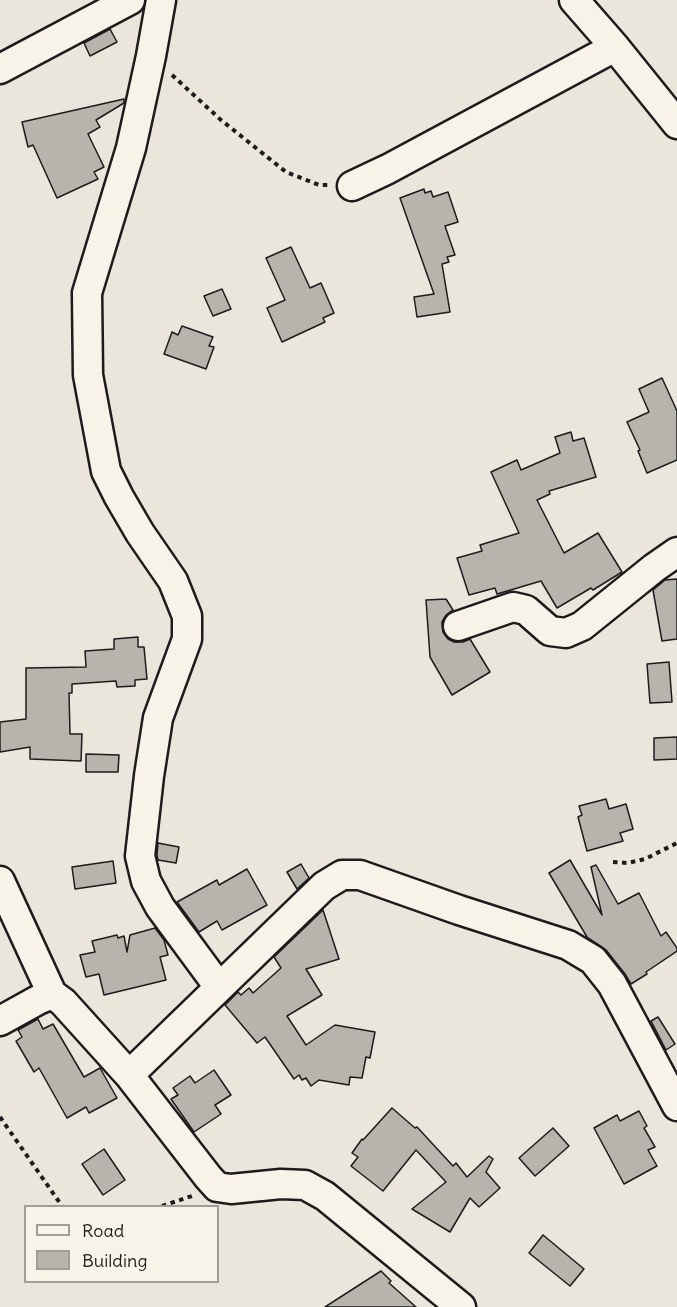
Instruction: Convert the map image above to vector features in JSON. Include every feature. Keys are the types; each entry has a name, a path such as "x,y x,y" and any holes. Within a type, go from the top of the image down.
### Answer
{"street":[{"path":"0,69 130,0"},
{"path":"161,0 131,148 87,293 88,375 106,471 140,533 173,581 187,616 187,639 158,718 140,856 146,881 159,907 219,987"},
{"path":"574,0 677,124"},
{"path":"352,186 615,47"},
{"path":"458,626 513,607 526,610 550,631 566,633 582,626 677,552"},
{"path":"129,1075 324,885 342,875 360,875 568,945 593,960 612,984 677,1106"},
{"path":"0,881 52,994 63,1002 129,1075 217,1187 231,1190 305,1185 325,1196 461,1307"},
{"path":"0,1021 52,994"}],"path":[{"path":"151,56 221,120 286,172 319,185 352,186"},
{"path":"613,862 628,863 645,859 677,843"},
{"path":"0,1117 61,1205"},
{"path":"165,1205 217,1187"}],"building":[{"path":"110,29 117,42 90,56 84,43"},
{"path":"124,99 124,103 96,120 100,127 88,134 104,167 94,172 98,179 57,198 33,145 28,147 22,122"},
{"path":"424,189 425,193 431,191 433,197 448,192 458,222 445,226 455,255 447,257 449,262 442,264 450,312 417,317 414,297 434,294 400,198"},
{"path":"291,247 310,288 321,283 334,313 323,318 325,322 282,342 267,308 285,300 266,258"},
{"path":"222,289 231,309 213,316 204,296"},
{"path":"182,326 213,337 209,346 214,347 206,369 164,354 172,332 178,335"},
{"path":"662,378 677,411 677,460 647,473 638,451 640,450 627,422 649,412 639,389"},
{"path":"571,432 573,441 584,438 596,477 549,491 550,494 537,500 564,553 598,533 622,572 557,608 541,581 497,594 495,588 469,595 457,558 482,551 480,545 519,533 491,472 517,460 521,470 560,453 555,437"},
{"path":"677,579 677,639 662,641 653,590 665,580"},
{"path":"446,599 453,610 442,622 443,632 448,639 454,642 470,639 490,672 452,695 430,657 426,600"},
{"path":"138,637 138,647 144,647 147,679 135,680 135,686 117,687 116,681 72,684 72,693 69,693 70,734 82,734 81,761 30,759 30,747 0,752 0,722 26,719 26,668 86,667 85,651 114,649 114,639"},
{"path":"669,662 672,702 650,703 647,664"},
{"path":"677,737 677,759 654,760 654,738"},
{"path":"86,754 119,755 118,772 86,772"},
{"path":"606,799 609,809 626,804 633,829 620,833 623,841 587,851 578,817 582,815 579,806"},
{"path":"158,843 179,847 176,863 158,860"},
{"path":"570,860 602,915 591,867 596,865 618,904 639,893 661,936 666,932 677,951 631,984 606,950 587,937 549,873"},
{"path":"113,861 116,883 75,889 72,867"},
{"path":"301,864 309,878 297,889 287,872"},
{"path":"247,869 267,905 222,930 217,921 199,932 177,902 217,880 219,885"},
{"path":"323,910 339,959 306,969 322,995 287,1016 306,1045 335,1025 375,1032 370,1058 366,1057 362,1078 350,1077 349,1085 319,1080 311,1086 306,1078 302,1080 299,1075 294,1079 265,1037 257,1043 225,1005 238,992 241,995 249,988 253,993 281,968 274,957"},
{"path":"155,928 164,940 168,955 160,957 166,980 104,995 99,974 86,977 80,955 95,952 92,941 117,935 118,938 124,936 127,952 130,935"},
{"path":"658,1017 675,1044 666,1050 651,1021"},
{"path":"38,1019 43,1029 53,1024 84,1077 100,1068 117,1098 89,1113 86,1107 67,1118 39,1068 34,1072 16,1041 22,1037 18,1030"},
{"path":"214,1070 231,1095 215,1105 221,1114 194,1132 171,1099 178,1095 173,1088 190,1076 195,1083"},
{"path":"392,1108 415,1128 417,1127 453,1166 456,1163 467,1177 489,1156 493,1159 486,1172 500,1188 479,1207 470,1198 450,1232 412,1209 446,1182 416,1150 383,1191 351,1166 358,1157 352,1153 362,1139"},
{"path":"639,1111 647,1126 644,1128 655,1147 648,1150 657,1166 624,1184 594,1128 617,1115 620,1121"},
{"path":"553,1128 569,1146 535,1176 519,1158"},
{"path":"104,1149 125,1180 103,1195 82,1164"},
{"path":"543,1235 584,1269 570,1286 529,1253"},
{"path":"381,1271 391,1281 389,1283 416,1307 325,1307"}]}
